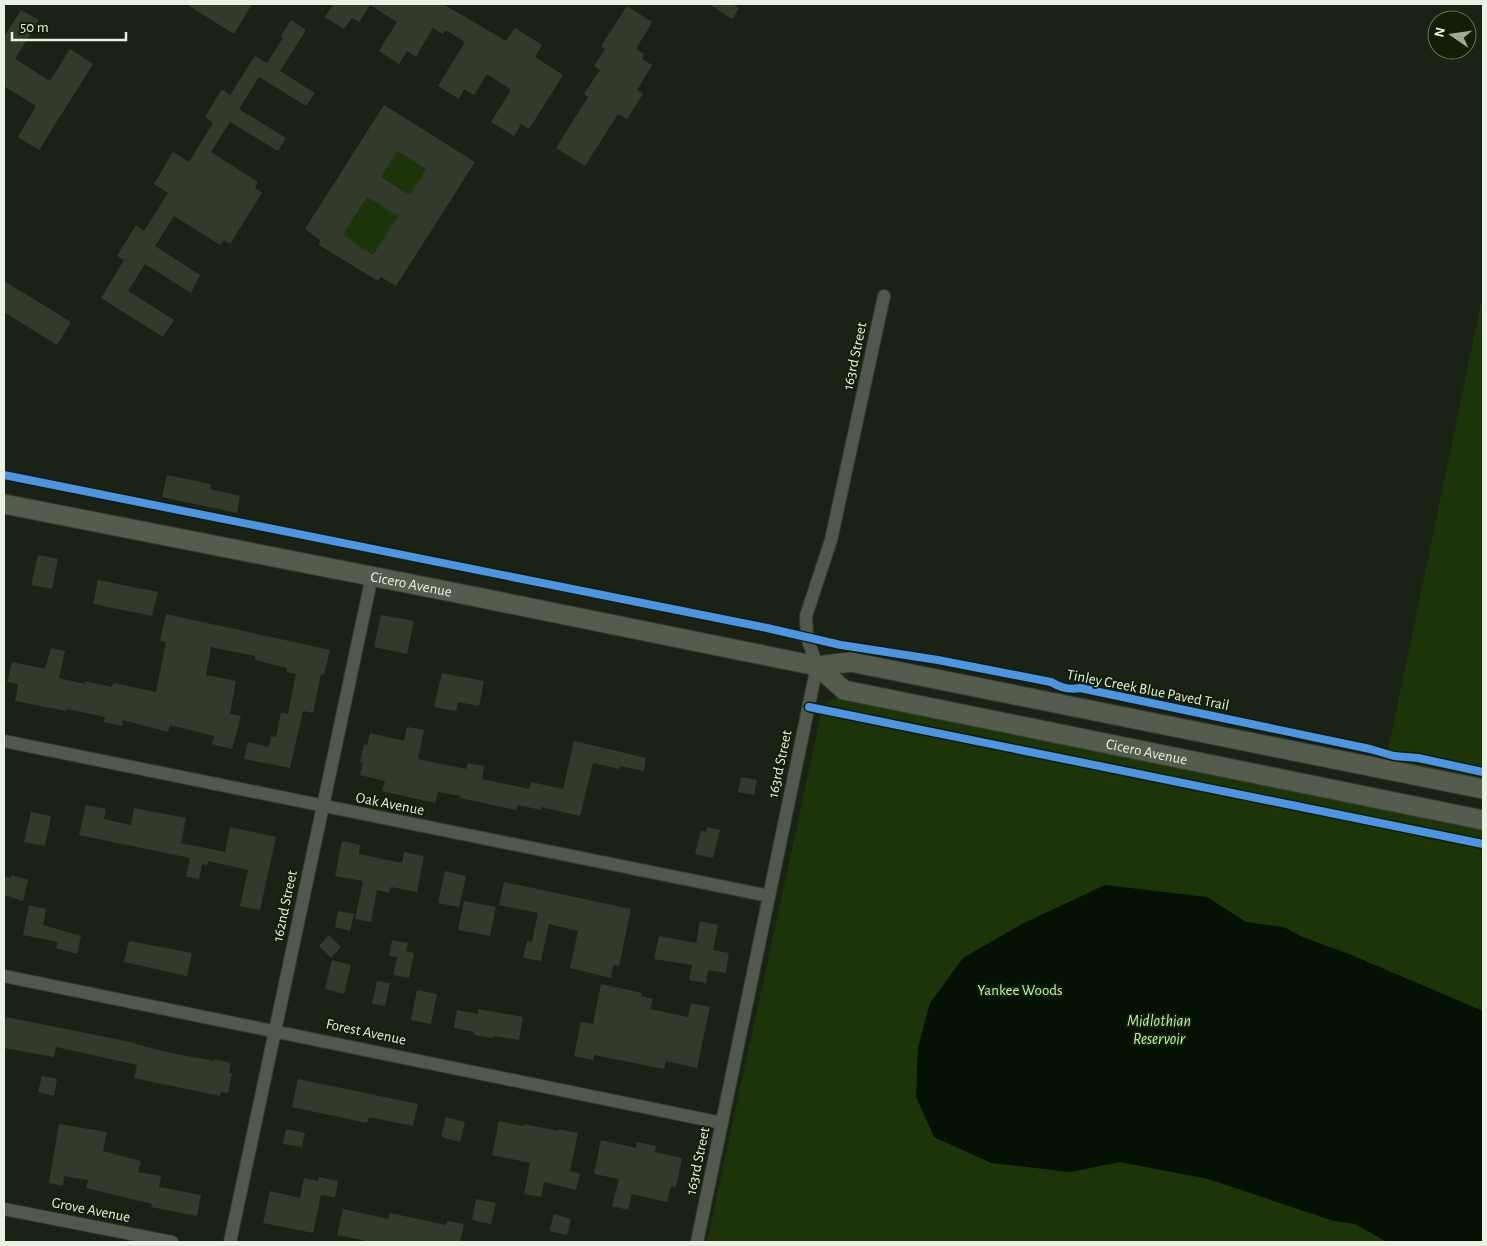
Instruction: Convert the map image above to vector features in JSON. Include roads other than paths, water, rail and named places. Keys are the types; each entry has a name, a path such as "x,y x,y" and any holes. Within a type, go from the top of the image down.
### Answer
{"main road":[{"name":"Cicero Avenue","path":"4,504 817,666 851,662 1483,789"},
{"name":"Cicero Avenue","path":"817,666 844,690 1187,758 1483,820"}],"street":[{"name":"163rd Street","path":"697,1242 817,666 806,637 806,616 831,540 884,296"},
{"name":"162nd Street","path":"230,1242 372,576"},
{"name":"Oak Avenue","path":"4,741 769,896"},
{"name":"Forest Avenue","path":"4,976 722,1122"},
{"name":"Grove Avenue","path":"4,1209 172,1242"}],"water":[{"name":"Midlothian Reservoir","path":"1105,885 1207,897 1246,922 1284,927 1300,936 1349,954 1483,1011 1483,1242 1387,1242 1355,1224 1334,1221 1208,1179 1120,1162 1070,1172 991,1163 934,1137 916,1097 918,1047 930,1003 963,958 1022,924"}],"park label":[{"name":"Yankee Woods","path":"1020,990"}]}
